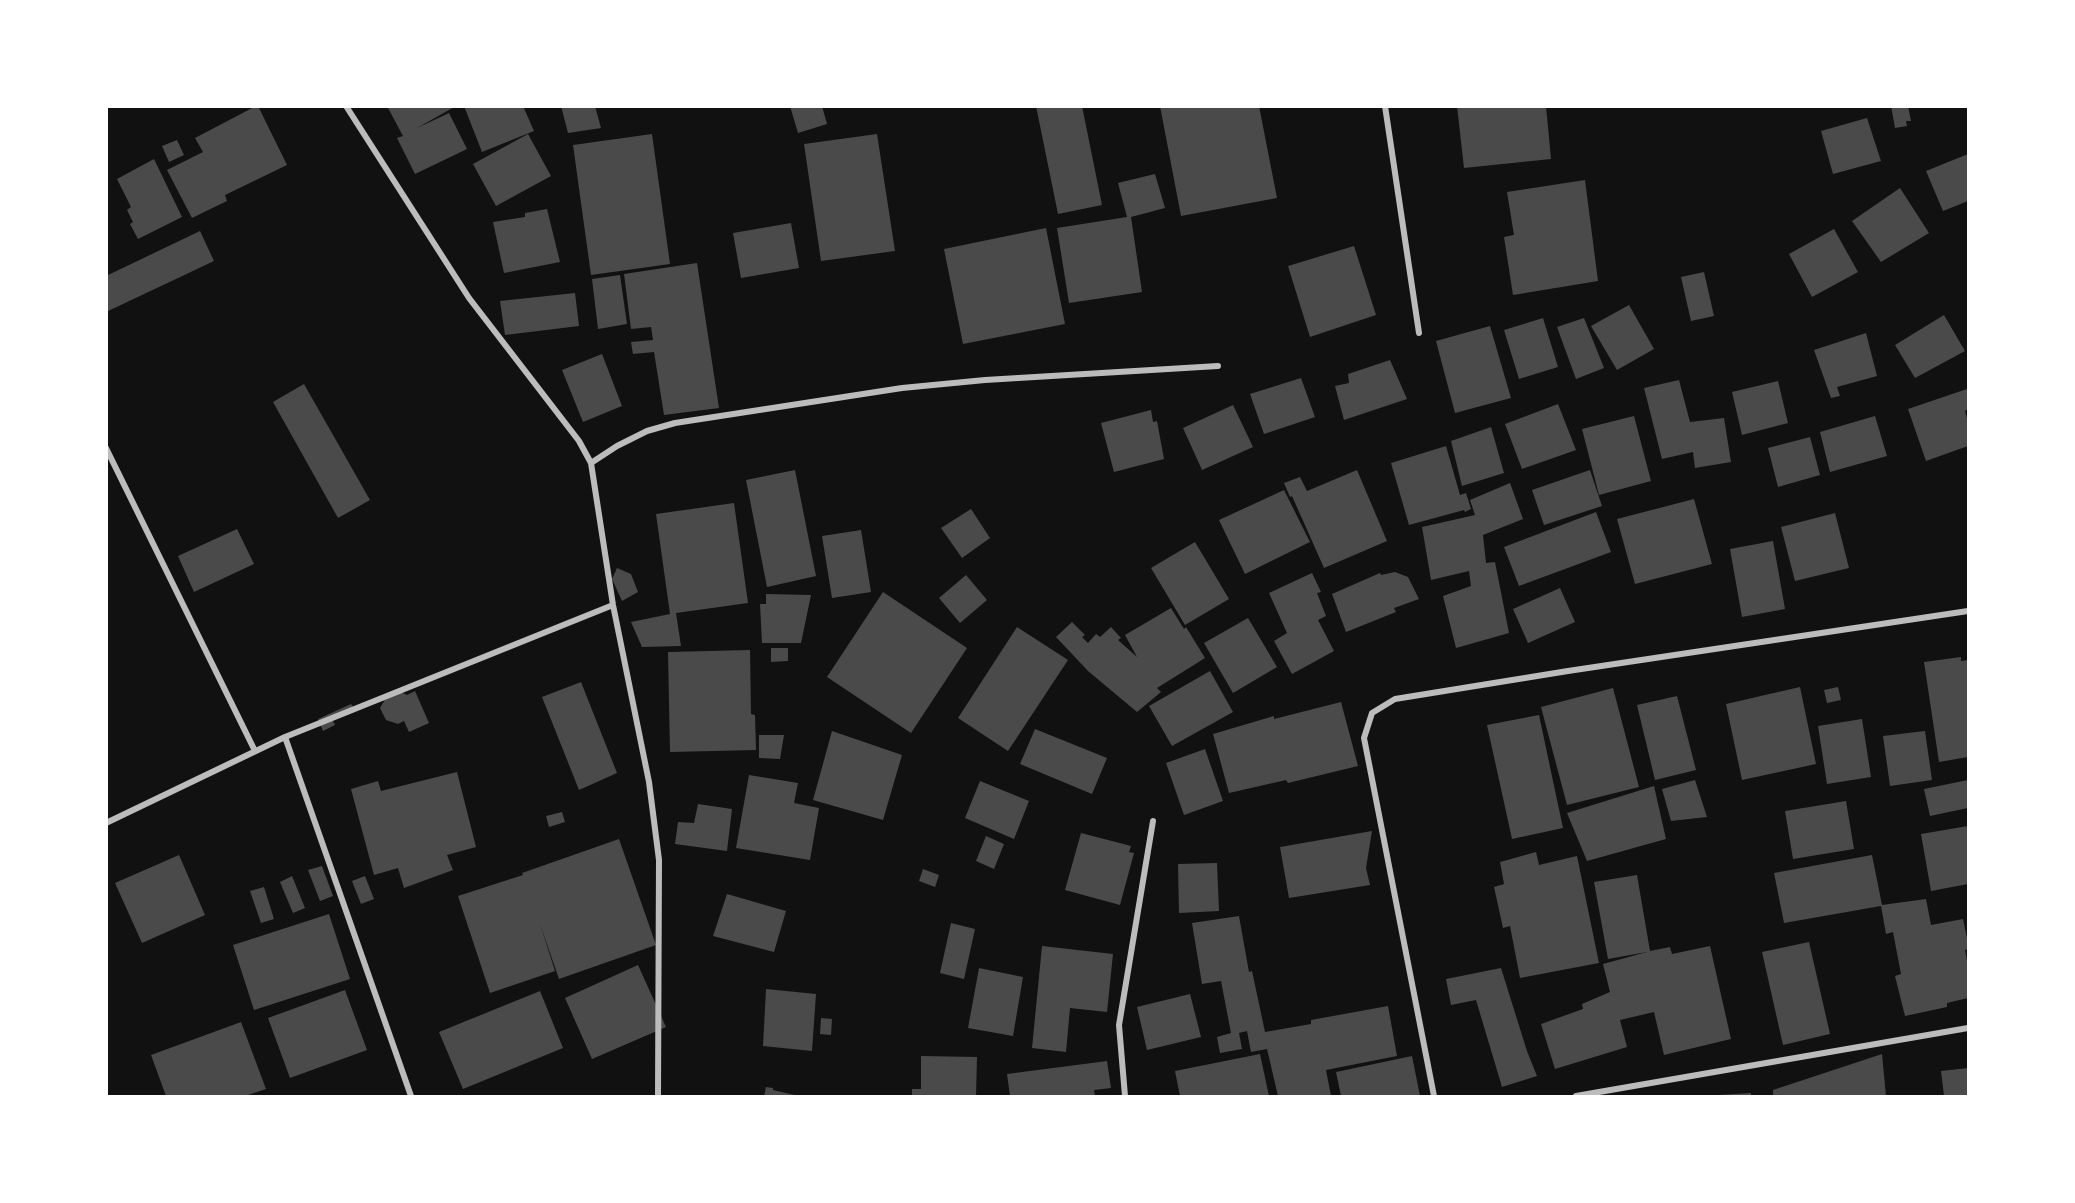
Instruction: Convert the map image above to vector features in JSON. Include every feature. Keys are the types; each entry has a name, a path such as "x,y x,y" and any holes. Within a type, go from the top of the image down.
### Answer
{"street":[{"path":"346,106 469,298 579,441 591,463 613,605 649,782 659,860 658,1096"},
{"path":"1385,106 1419,333"},
{"path":"591,463 617,446 647,431 675,423 926,386 985,380 1218,366"},
{"path":"106,448 255,751"},
{"path":"106,823 285,737 613,605"},
{"path":"1434,1096 1364,738 1372,713 1395,699 1968,611"},
{"path":"285,737 411,1096"},
{"path":"1125,1096 1119,1026 1153,821"},
{"path":"1576,1096 1968,1028"}],"building":[{"path":"256,106 287,165 225,195 227,201 192,218 167,170 203,152 195,138"},
{"path":"387,106 456,106 417,128 449,113 467,149 415,174 397,138 403,136"},
{"path":"464,106 523,106 534,131 482,152"},
{"path":"561,106 595,106 601,128 568,133"},
{"path":"790,106 822,106 827,124 798,133"},
{"path":"1036,106 1082,106 1102,205 1058,214"},
{"path":"1160,106 1259,106 1277,198 1181,216"},
{"path":"1457,106 1546,106 1551,159 1464,168"},
{"path":"1891,106 1908,106 1911,121 1906,121 1907,126 1895,128"},
{"path":"1867,118 1881,161 1833,174 1821,131"},
{"path":"528,134 551,176 496,206 473,164"},
{"path":"652,134 670,264 591,275 573,145"},
{"path":"877,134 895,251 821,261 804,144"},
{"path":"177,140 184,155 169,162 162,146"},
{"path":"1968,154 1968,201 1943,211 1926,171"},
{"path":"154,159 182,217 138,239 130,224 133,222 127,210 131,207 117,179"},
{"path":"1155,174 1165,208 1131,217 1142,292 1069,303 1057,228 1127,217 1118,183"},
{"path":"1585,180 1598,281 1513,295 1504,237 1514,235 1507,192"},
{"path":"1900,188 1929,233 1881,262 1852,221"},
{"path":"547,209 560,262 504,273 493,222 525,217 525,213"},
{"path":"791,223 799,268 741,278 733,233"},
{"path":"1046,228 1065,324 963,344 944,249"},
{"path":"1834,229 1858,272 1812,297 1789,254"},
{"path":"200,231 214,261 106,312 106,276"},
{"path":"1354,246 1376,315 1310,337 1288,266"},
{"path":"697,263 719,408 664,415 654,352 633,354 631,342 653,340 651,327 631,329 624,274"},
{"path":"1704,272 1714,316 1691,321 1681,277"},
{"path":"620,275 627,324 598,329 592,279"},
{"path":"575,293 579,326 505,335 500,301"},
{"path":"1629,305 1654,349 1617,370 1591,326"},
{"path":"1944,315 1965,351 1915,378 1895,345"},
{"path":"1543,318 1558,367 1519,379 1504,330"},
{"path":"1584,318 1604,368 1576,379 1557,327"},
{"path":"1490,326 1511,398 1455,413 1436,341"},
{"path":"1866,333 1877,376 1837,387 1840,396 1831,398 1814,350"},
{"path":"602,354 622,406 583,422 562,370"},
{"path":"1390,360 1407,399 1344,420 1335,386 1349,383 1348,374"},
{"path":"1301,378 1315,417 1264,434 1250,394"},
{"path":"1679,380 1690,422 1724,418 1731,462 1695,468 1693,452 1662,459 1644,388"},
{"path":"1778,381 1788,423 1742,435 1732,392"},
{"path":"304,384 370,500 338,518 273,402"},
{"path":"1967,389 1968,409 1965,411 1968,422 1968,446 1926,461 1908,409"},
{"path":"1558,404 1576,450 1522,469 1505,424"},
{"path":"1233,405 1253,447 1202,470 1183,428"},
{"path":"1151,410 1153,422 1157,421 1164,459 1114,472 1101,423"},
{"path":"1634,416 1651,481 1599,495 1582,429"},
{"path":"1875,416 1887,456 1830,472 1820,432"},
{"path":"1491,427 1504,473 1462,486 1451,441"},
{"path":"1810,437 1820,475 1778,487 1768,448"},
{"path":"1446,446 1460,495 1466,493 1471,509 1409,525 1391,463"},
{"path":"795,470 816,576 767,587 746,480"},
{"path":"1357,470 1387,541 1324,568 1284,483 1300,477 1307,491"},
{"path":"1590,470 1602,506 1544,525 1532,490"},
{"path":"1510,483 1523,519 1483,535 1486,563 1495,562 1509,633 1456,648 1443,596 1471,586 1469,571 1431,580 1422,527 1475,515 1470,500"},
{"path":"1284,490 1310,542 1245,574 1219,520"},
{"path":"1694,499 1712,564 1635,584 1617,519"},
{"path":"734,503 748,603 676,613 681,646 642,647 631,622 670,614 656,514"},
{"path":"971,509 990,538 962,558 941,528"},
{"path":"1596,512 1611,552 1519,586 1504,547"},
{"path":"1835,513 1849,568 1795,581 1781,527"},
{"path":"237,529 254,564 194,592 178,556"},
{"path":"861,530 871,592 832,598 822,536"},
{"path":"1773,541 1785,609 1742,617 1730,549"},
{"path":"1195,542 1229,599 1185,625 1151,568"},
{"path":"617,568 631,574 638,592 622,601 612,579"},
{"path":"1395,572 1408,577 1419,599 1394,608 1396,612 1346,632 1332,594 1380,573 1381,575"},
{"path":"1312,573 1321,592 1317,593 1326,616 1318,620 1334,651 1292,674 1274,641 1287,633 1269,593"},
{"path":"966,575 987,600 960,623 939,598"},
{"path":"1560,588 1575,622 1528,643 1513,609"},
{"path":"883,592 967,648 911,733 827,677"},
{"path":"766,594 811,595 801,643 762,643 760,604 766,604"},
{"path":"1171,608 1205,658 1157,688 1161,692 1137,712 1088,671 1056,637 1072,622 1085,635 1082,637 1088,643 1096,634 1100,637 1111,627 1121,638 1118,640 1137,657 1125,635"},
{"path":"1248,618 1277,667 1233,693 1204,643"},
{"path":"1017,627 1068,660 1008,751 958,718"},
{"path":"771,648 788,648 788,661 771,662"},
{"path":"750,650 751,714 755,715 756,750 670,752 668,652"},
{"path":"1961,657 1961,661 1968,660 1968,757 1939,762 1924,662"},
{"path":"1210,671 1233,712 1172,746 1149,706"},
{"path":"581,682 617,773 579,790 542,697"},
{"path":"1800,687 1816,764 1742,780 1726,704"},
{"path":"1838,687 1841,700 1827,703 1824,690"},
{"path":"1613,688 1639,787 1567,805 1541,707"},
{"path":"399,691 407,695 415,691 429,723 409,732 404,721 398,724 386,720 380,708 387,696"},
{"path":"1677,696 1696,770 1655,780 1637,705"},
{"path":"1341,702 1358,766 1288,783 1286,780 1229,793 1213,734 1274,716 1274,719"},
{"path":"351,704 354,708 332,719 335,725 323,731 318,719"},
{"path":"1539,715 1563,828 1512,839 1487,725"},
{"path":"1862,719 1871,777 1827,784 1818,726"},
{"path":"1035,729 1107,758 1092,794 1020,764"},
{"path":"832,731 902,755 883,820 813,800"},
{"path":"1925,731 1932,780 1890,786 1883,736"},
{"path":"759,735 784,735 780,759 759,758"},
{"path":"1205,749 1223,801 1184,815 1166,763"},
{"path":"457,772 476,847 447,855 453,870 404,888 398,868 374,875 351,789 378,781 381,791"},
{"path":"749,775 798,783 794,803 819,808 810,860 736,848"},
{"path":"1695,780 1707,817 1671,821 1662,789"},
{"path":"1968,780 1968,808 1930,816 1924,789"},
{"path":"980,781 1029,801 1014,839 965,818"},
{"path":"1654,786 1666,839 1587,861 1567,813"},
{"path":"1846,801 1854,849 1793,859 1785,811"},
{"path":"698,804 732,809 727,851 675,844 678,822 694,823"},
{"path":"562,812 565,822 549,827 546,816"},
{"path":"1968,826 1968,884 1931,891 1921,834"},
{"path":"1372,831 1366,868 1370,885 1289,898 1280,847"},
{"path":"1081,833 1131,846 1129,852 1134,853 1120,905 1065,890"},
{"path":"986,836 1004,844 994,869 976,861"},
{"path":"619,839 656,945 559,979 540,924 555,971 490,993 458,896 523,875 522,873"},
{"path":"1536,852 1539,865 1577,856 1599,963 1520,978 1510,926 1503,928 1494,887 1504,884 1500,862"},
{"path":"179,855 205,915 142,943 115,883"},
{"path":"1872,855 1882,905 1926,899 1931,925 1963,919 1968,943 1968,949 1965,950 1968,966 1968,998 1947,1003 1947,1007 1905,1016 1895,976 1901,974 1893,932 1886,934 1881,906 1784,923 1774,873"},
{"path":"1217,863 1219,911 1179,913 1178,864"},
{"path":"322,866 333,896 320,901 308,870"},
{"path":"923,869 939,875 935,887 919,881"},
{"path":"1637,875 1650,951 1670,947 1672,954 1710,946 1731,1039 1664,1055 1654,1012 1620,1020 1627,1047 1555,1069 1541,1024 1583,1009 1582,1004 1610,992 1603,964 1647,952 1608,959 1594,882"},
{"path":"292,876 305,908 293,913 280,882"},
{"path":"365,876 374,899 361,904 352,881"},
{"path":"264,887 274,919 261,923 250,891"},
{"path":"727,894 786,911 774,952 713,936"},
{"path":"329,914 350,979 254,1010 233,945"},
{"path":"1239,916 1249,972 1252,971 1265,1032 1311,1024 1311,1020 1388,1006 1397,1056 1326,1070 1331,1096 1278,1096 1267,1049 1251,1052 1247,1031 1239,1033 1242,1049 1220,1053 1217,1037 1231,1033 1221,981 1202,984 1192,923"},
{"path":"951,923 975,929 964,979 940,973"},
{"path":"1809,942 1830,1034 1783,1045 1762,952"},
{"path":"1042,946 1113,954 1107,1012 1070,1008 1066,1052 1032,1048"},
{"path":"638,965 666,1027 592,1059 565,998"},
{"path":"979,968 1023,977 1013,1036 968,1028"},
{"path":"1501,968 1537,1076 1502,1087 1476,1000 1451,1005 1446,979"},
{"path":"766,989 816,994 812,1051 763,1046"},
{"path":"345,990 367,1050 290,1078 268,1018"},
{"path":"540,991 563,1048 463,1089 439,1032"},
{"path":"1190,994 1201,1037 1147,1050 1137,1007"},
{"path":"821,1018 832,1019 831,1035 820,1034"},
{"path":"241,1022 266,1089 245,1096 166,1096 151,1055"},
{"path":"1260,1054 1269,1096 1180,1096 1175,1071"},
{"path":"1882,1054 1886,1096 1773,1096 1773,1090"},
{"path":"921,1056 977,1057 976,1096 912,1096 912,1089 921,1089"},
{"path":"1412,1056 1420,1096 1341,1096 1336,1072"},
{"path":"1107,1061 1111,1088 1094,1090 1095,1096 1010,1096 1007,1074"},
{"path":"1968,1068 1968,1096 1944,1096 1941,1071"},
{"path":"766,1087 773,1088 773,1090 799,1096 764,1096"},
{"path":"1751,1093 1751,1096 1718,1096 1718,1095"}]}
